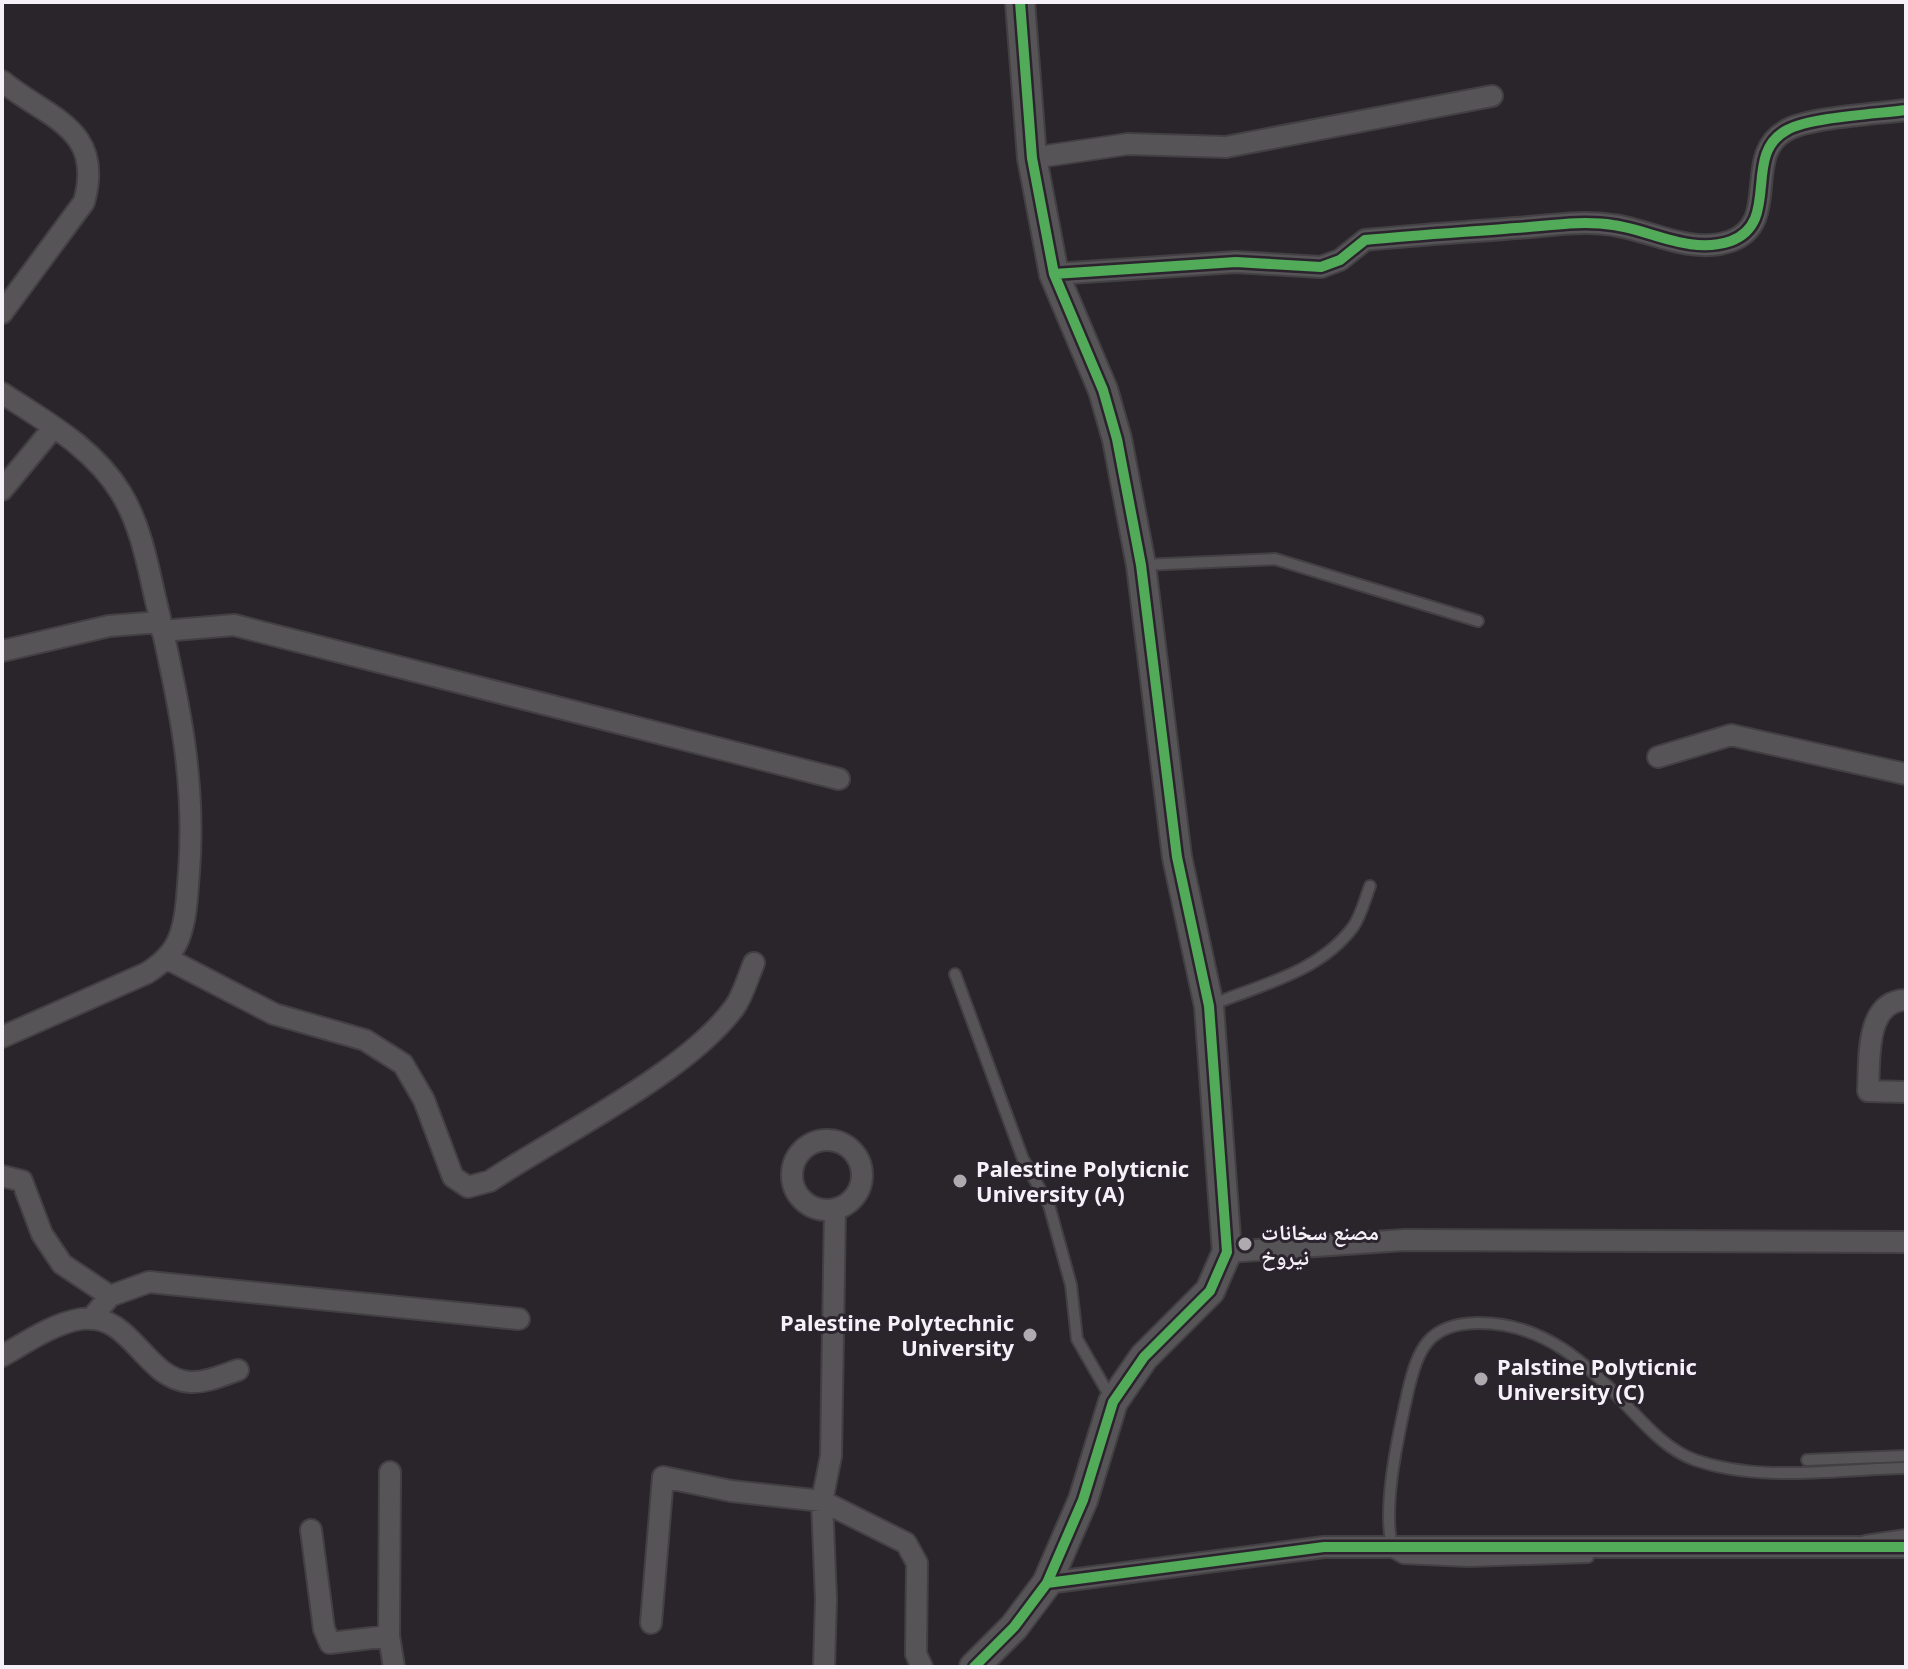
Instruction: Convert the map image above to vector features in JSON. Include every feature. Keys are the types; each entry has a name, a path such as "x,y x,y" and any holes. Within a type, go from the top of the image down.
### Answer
{"street":[{"path":"974,1667 1014,1627 1047,1583 1083,1500 1113,1402 1144,1357 1210,1291 1227,1252 1209,1006 1177,857 1141,565 1117,439 1103,390 1054,274 1032,158 1020,2"},
{"path":"2,81 45,107 70,129 81,146 90,180 84,202 2,313"},
{"path":"1032,158 1128,144 1226,147 1492,96"},
{"path":"1054,274 1236,262 1321,267 1340,260 1365,240 1581,223 1623,227 1666,242 1723,243 1738,237 1754,220 1760,206 1764,155 1778,135 1801,125 1906,110"},
{"path":"2,393 81,445 107,471 124,497 143,544 190,767 191,851 186,907 179,937 166,958 147,973 2,1037"},
{"path":"2,490 54,427"},
{"path":"2,651 109,626 234,625 839,779"},
{"path":"1658,757 1731,735 1906,774"},
{"path":"166,958 274,1014 365,1040 403,1064 424,1100 453,1177 468,1187 490,1181 642,1086 701,1042 735,1007 754,963"},
{"path":"1906,1000 1898,1000 1878,1014 1871,1040 1868,1091 1906,1092"},
{"path":"2,1176 22,1181 42,1234 62,1264 110,1296"},
{"path":"824,1667 826,1599 822,1501 831,1456 835,1209"},
{"path":"1227,1252 1405,1240 1906,1242"},
{"path":"91,1319 110,1296 149,1282 519,1319"},
{"path":"2,1356 62,1325 91,1319 123,1331 163,1370 183,1381 203,1381 238,1370"},
{"path":"390,1472 389,1636 394,1667"},
{"path":"651,1623 663,1477 731,1491 822,1501 906,1543 917,1563 916,1654 922,1667"},
{"path":"311,1530 324,1629 330,1643 389,1636"},
{"path":"1047,1583 1324,1547 1906,1547"}],"lane":[{"path":"1141,565 1275,559 1478,621"},
{"path":"1209,1006 1307,967 1335,948 1355,924 1370,886"},
{"path":"955,974 1023,1159 1049,1205 1071,1285 1077,1339 1113,1402"},
{"path":"1392,1547 1389,1526 1392,1490 1412,1375 1429,1339 1456,1324 1511,1325 1552,1341 1613,1391 1666,1444 1695,1460 1783,1472 1906,1468"},
{"path":"1807,1460 1906,1456"},
{"path":"1853,1547 1878,1536 1906,1535"}],"cycle path":[{"path":"974,1667 1014,1627 1047,1583 1083,1500 1113,1402 1144,1357 1210,1291 1227,1252 1209,1006 1177,857 1141,565 1117,439 1103,390 1054,274 1032,158 1020,2"},
{"path":"1054,274 1236,262 1321,267 1340,260 1365,240 1576,223 1613,225 1686,243 1716,245 1746,232 1755,219 1766,155 1773,141 1787,130 1827,119 1906,110"},
{"path":"1047,1583 1324,1547 1906,1547"}],"place":[{"name":"Palestine Polyticnic University (A)","path":"960,1181"},
{"name":"مصنع سخانات نيروخ","path":"1245,1244"},
{"name":"Palestine Polytechnic University","path":"1030,1335"},
{"name":"Palstine Polyticnic University (C)","path":"1481,1379"}]}
